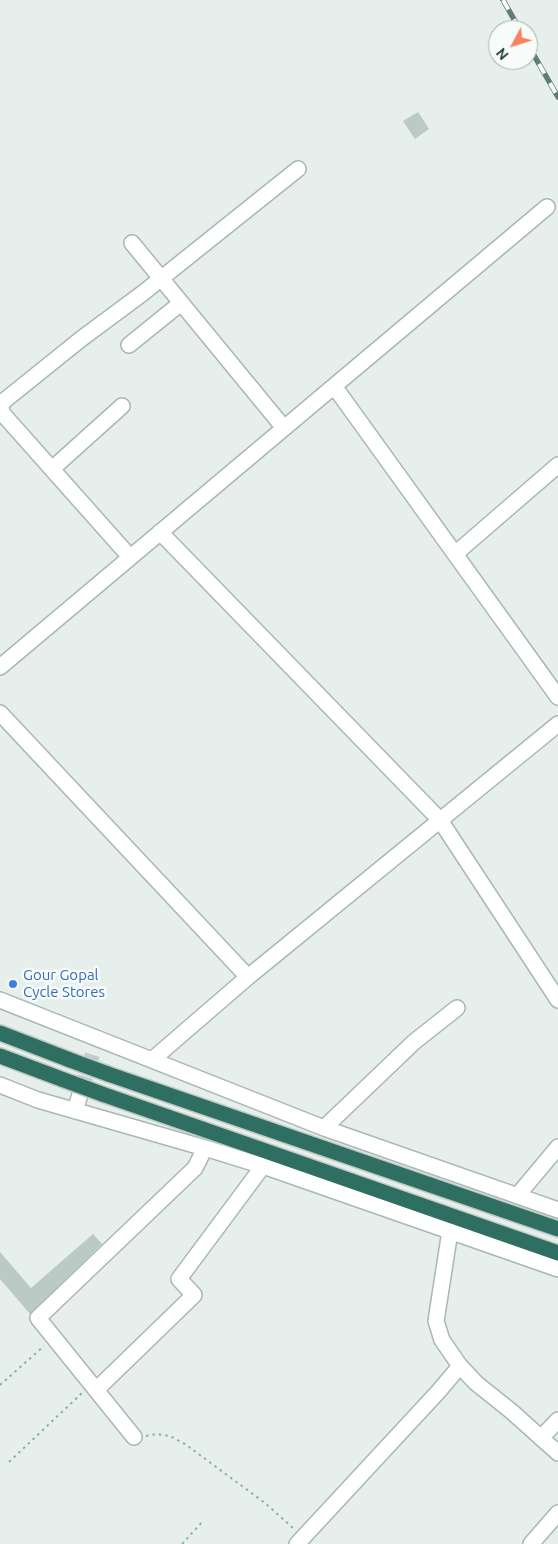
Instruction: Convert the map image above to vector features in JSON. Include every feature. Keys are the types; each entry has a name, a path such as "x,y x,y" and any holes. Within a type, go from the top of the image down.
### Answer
{"highway":[{"path":"0,1033 108,1074 558,1229"},
{"path":"0,1056 102,1094 558,1253"}],"street":[{"path":"130,558 2,412 0,408 2,403 298,169"},
{"path":"0,666 547,207"},
{"path":"132,243 284,428"},
{"path":"129,345 181,303"},
{"path":"334,386 558,696"},
{"path":"52,469 122,406"},
{"path":"455,554 558,465"},
{"path":"160,532 440,820 558,1000"},
{"path":"0,713 248,977"},
{"path":"153,1059 248,977 558,724"},
{"path":"0,1000 96,1044 153,1059 324,1128 558,1210"},
{"path":"324,1128 414,1042 457,1008"},
{"path":"0,1085 38,1100 262,1166 558,1269"},
{"path":"75,1111 81,1091"},
{"path":"517,1196 558,1147"},
{"path":"134,1437 38,1318 195,1168 204,1148"},
{"path":"94,1387 194,1295 180,1279 262,1166"},
{"path":"450,1231 436,1321 442,1340 460,1366 476,1383 558,1454"},
{"path":"300,1541 460,1366"},
{"path":"541,1438 558,1420"},
{"path":"531,1544 558,1513"}],"path":[{"path":"0,1385 53,1337"},
{"path":"9,1462 94,1387"},
{"path":"134,1437 158,1434 170,1436 185,1444 265,1503 300,1541"},
{"path":"182,1544 203,1521"}],"building":[{"path":"418,112 429,129 415,139 403,121"},
{"path":"93,1234 102,1244 30,1314 0,1279 0,1252 31,1288"}],"tunnel":[{"path":"81,1091 94,1050"}],"railway":[{"path":"503,0 514,20"},
{"path":"538,62 558,97"}],"place":[{"name":"Gour Gopal Cycle Stores","path":"13,984"}]}
